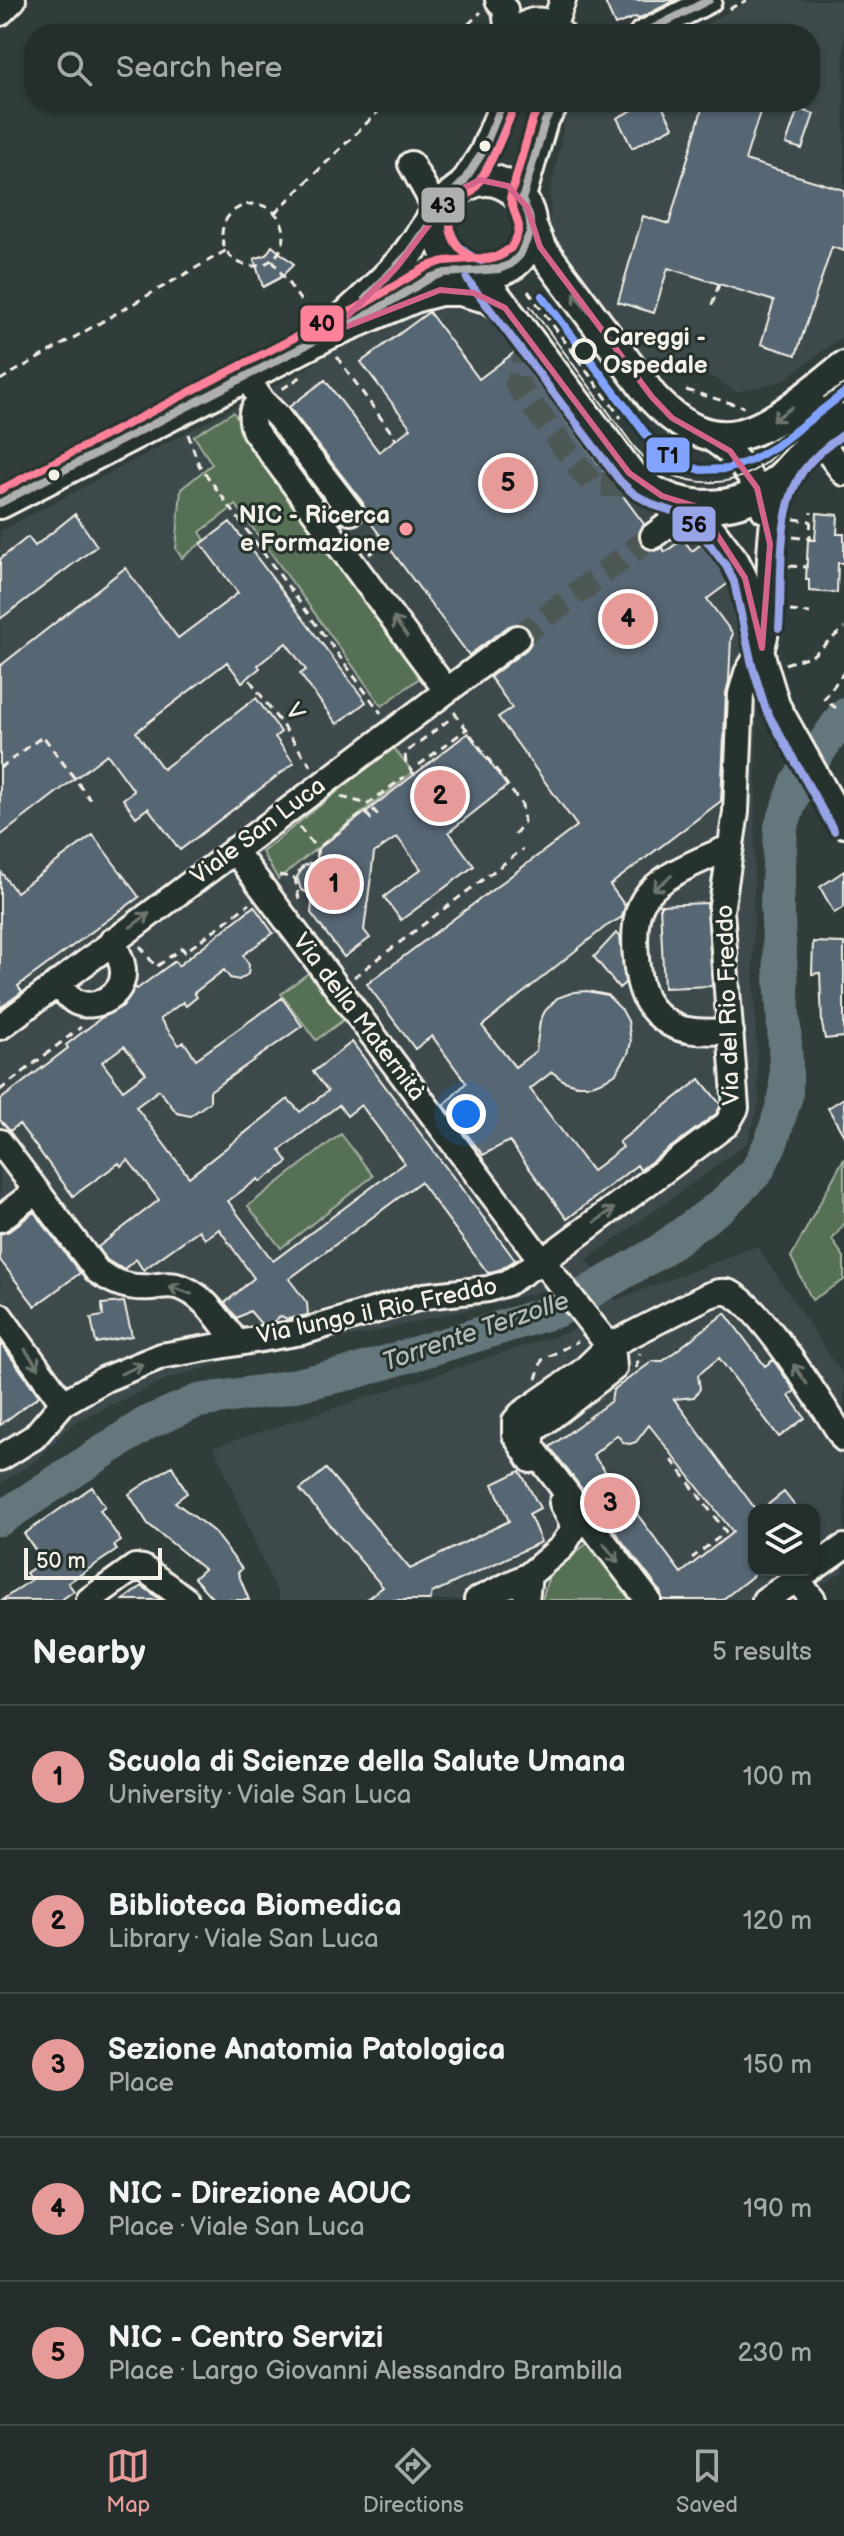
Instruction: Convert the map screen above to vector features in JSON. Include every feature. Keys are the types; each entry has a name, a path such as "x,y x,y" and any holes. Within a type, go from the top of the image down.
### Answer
{"main road":[{"path":"0,503 177,413 258,394 326,336 396,268 443,196 480,180 499,182 516,192 540,247 652,397 672,418 704,434 731,437 760,429 844,367"},
{"path":"443,196 438,226 442,245 454,261 516,299 629,473 641,484 688,511 736,503 789,470 818,439 844,419"},
{"path":"363,318 431,277 447,271 496,271 508,266 522,254 529,238 527,213"},
{"path":"326,336 417,296 460,290 487,297 516,299"}],"street":[{"path":"0,13 13,0"},
{"path":"495,6 538,24 563,0"},
{"path":"662,24 709,0"},
{"path":"415,160 443,196 482,153 499,112"},
{"path":"527,213 542,112"},
{"path":"541,132 551,112"},
{"path":"508,266 506,284 514,301 625,451 643,471 662,483 697,494 757,489 804,436 844,405"},
{"path":"351,512 258,394 250,418 254,430 448,704"},
{"path":"704,434 730,451 757,489 780,540"},
{"path":"818,439 844,473"},
{"path":"731,1032 685,1029 661,1018 644,996 636,940 640,909 650,892 676,872 731,847 737,798 741,694 752,662 762,648 780,540 781,488 789,470"},
{"path":"653,536 688,511 740,566 777,705 844,825"},
{"name":"Viale San Luca","path":"0,1027 234,850 448,704 517,638"},
{"name":"Via del Rio Freddo","path":"548,1267 730,1121 736,1108 721,916 731,847"},
{"name":"Via della Maternità","path":"234,850 548,1267 583,1328 609,1346"},
{"path":"57,983 67,996 80,1003 99,1003 113,994 124,974 112,941"},
{"path":"0,1142 97,1271 110,1280 135,1288 166,1286 184,1289 214,1312 236,1342"},
{"path":"0,1219 36,1191"},
{"name":"Via lungo il Rio Freddo","path":"0,1458 28,1442 63,1403 105,1379 161,1356 319,1328 424,1296 498,1286 548,1267"},
{"path":"477,1600 529,1575 562,1547 573,1530 565,1509 518,1442 514,1426 521,1414 546,1385 582,1372 609,1346 715,1292 730,1293 758,1314 844,1439"},
{"path":"0,1316 63,1403"},
{"path":"609,1346 614,1368 533,1431 531,1446 648,1600"},
{"path":"546,1385 550,1417"},
{"path":"0,1444 28,1442"},
{"path":"820,1564 844,1547"},
{"path":"89,1600 135,1567 143,1568 186,1600"},
{"path":"526,1600 529,1575"},
{"path":"765,1600 802,1576"},
{"path":"808,1576 813,1600"}],"path":[{"path":"471,24 495,6"},
{"path":"275,213 378,112"},
{"path":"242,206 264,206 275,213 282,224 284,240 272,260 256,266 246,264 231,256 227,250 223,229 235,210 242,206"},
{"path":"0,380 227,250"},
{"path":"272,260 396,439"},
{"path":"712,305 719,284"},
{"path":"516,299 621,418"},
{"path":"258,394 271,395 310,370"},
{"path":"686,390 748,407"},
{"path":"177,413 199,465 381,713"},
{"path":"780,540 810,539 811,512"},
{"path":"790,519 811,521"},
{"path":"367,556 386,543"},
{"path":"789,566 807,567"},
{"path":"787,611 810,613"},
{"path":"785,664 813,655 844,628"},
{"path":"836,708 824,699 844,672"},
{"name":"V","path":"250,680 311,766 319,759"},
{"path":"448,704 522,805 524,822 513,837"},
{"path":"448,704 450,719"},
{"path":"414,774 406,764 405,753 456,714"},
{"path":"419,765 468,728"},
{"path":"0,768 43,736 90,799"},
{"path":"368,804 404,777"},
{"path":"317,849 365,812 371,819 377,814 368,804 334,796"},
{"path":"295,878 304,864 316,863 317,849 297,825"},
{"path":"350,982 523,849"},
{"path":"278,875 295,878"},
{"path":"295,878 300,894 299,906"},
{"path":"138,943 156,967 182,948 185,952 252,902"},
{"path":"0,1090 82,1026 75,1017"},
{"path":"546,1385 542,1360 583,1328"},
{"path":"672,1460 726,1532 692,1558"}],"highlighted area":[{"path":"480,180 508,186 527,207 540,247 652,397 672,418 730,451 757,488 770,544 762,648 745,578 708,521 695,506 662,496 629,473 505,308 474,293 440,290 330,333 396,268 453,193"}],"shaded area":[{"path":"751,0 844,0 844,335 783,381 736,392 696,367 640,356 550,236 550,193 567,112 820,112 820,24 706,24"},
{"path":"437,303 479,303 681,515 698,526 742,589 757,700 753,957 759,1104 747,1143 587,1260 616,1300 757,1246 844,1377 844,1571 797,1600 280,1600 214,1447 577,1329 549,1290 367,1334 246,1355 168,1379 76,1421 34,1462 0,1484 0,531 303,371 332,351 387,330"}],"green space":[{"path":"233,412 425,674 382,706 236,505 200,532 205,540 182,558 176,549 181,489 212,464 194,436"},
{"path":"393,747 413,772 278,879 262,852"},
{"path":"315,968 350,1015 316,1040 281,994"},
{"path":"341,1134 373,1176 281,1248 248,1206"},
{"path":"844,1158 844,1224 832,1240 844,1257 844,1280 812,1300 791,1257"},
{"path":"591,1540 637,1600 542,1600 549,1575"}],"building":[{"path":"604,0 676,0 638,19 615,24"},
{"path":"629,112 665,112 673,127 632,148 617,118"},
{"path":"701,112 760,112 745,160 844,190 844,251 832,247 796,355 761,344 774,301 668,268 654,313 618,302 643,216 669,224"},
{"path":"797,112 814,114 802,149 786,144"},
{"path":"272,246 294,264 280,278 263,287 254,259 266,255"},
{"path":"429,312 479,379 515,352 644,524 638,537 642,546 654,551 662,548 665,552 683,539 692,551 704,542 730,582 707,599 733,634 726,693 721,801 610,885 625,906 622,917 605,927 482,1026 515,1067 536,1051 540,1021 557,998 587,991 607,995 622,1010 628,1021 631,1042 628,1054 616,1073 592,1085 577,1085 564,1081 552,1072 530,1089 592,1171 623,1147 619,1142 700,1079 721,1105 716,1114 640,1170 637,1165 567,1219 509,1141 483,1155 444,1105 466,1083 432,1036 415,1049 367,984 577,826 498,717 512,708 490,677 527,649 531,643 529,630 522,624 509,626 469,655 365,515 363,503 289,407 325,380 379,452 411,428 361,362"},
{"path":"817,513 838,515 837,534 844,534 844,563 838,563 837,593 809,591 809,580 806,580 808,540 815,540"},
{"path":"75,514 97,546 0,619 0,559 28,537 35,546"},
{"path":"230,522 366,702 337,724 300,674 306,670 286,643 242,682 227,662 136,732 163,769 256,698 281,732 275,737 294,763 180,850 148,808 136,817 123,799 134,791 107,754 0,836 0,666 125,568 178,638 238,593 201,544"},
{"path":"468,733 507,786 449,832 474,866 401,920 384,897 421,869 397,837 374,853 364,930 370,938 344,957 311,913 313,895 301,890 297,877 305,865 317,864 318,849"},
{"path":"93,835 139,897 18,986 22,992 0,1008 0,871 16,892"},
{"path":"844,871 844,907 834,913 820,887"},
{"path":"707,903 712,986 664,988 660,905"},
{"path":"254,906 273,933 243,955 249,965 248,974 239,980 230,978 224,970 194,993 197,997 186,1006 183,1002 160,1019 179,1045 184,1042 196,1059 282,998 302,1026 210,1091 210,1102 190,1116 177,1113 159,1090 136,1107 189,1177 288,1099 300,1112 328,1091 313,1072 352,1042 515,1260 488,1273 420,1182 289,1279 307,1303 308,1315 287,1319 281,1316 273,1322 261,1324 250,1311 237,1318 225,1303 254,1278 219,1229 205,1239 199,1230 143,1270 136,1259 124,1269 107,1260 98,1247 159,1200 128,1160 121,1166 119,1163 73,1196 19,1124 10,1131 0,1120 0,1100 68,1048 66,1045 101,1018 123,1006 135,987 137,989 175,961 178,966","holes":["124,1046 146,1073 123,1090 102,1062","339,1105 347,1116 361,1105 404,1163 273,1261 228,1201 288,1162 280,1150"]},
{"path":"616,933 620,936 625,983 619,988 594,957"},
{"path":"813,942 844,943 844,1037 825,1039 820,973 812,974"},
{"path":"844,1098 844,1136 828,1108"},
{"path":"34,1212 80,1273 35,1306 0,1260 0,1234"},
{"path":"124,1302 132,1336 96,1343 91,1318 103,1316 102,1304"},
{"path":"725,1313 765,1366 773,1360 795,1391 789,1396 805,1418 779,1437 719,1358 698,1375 700,1389 694,1397 674,1399 752,1504 748,1504 748,1576 753,1576 722,1600 663,1600 660,1591 550,1447 611,1401 613,1390 653,1361 663,1361","holes":["649,1425 733,1532 681,1573 593,1455 617,1435 624,1443 630,1444 636,1442"]},
{"path":"0,1342 39,1396 0,1425"},
{"path":"172,1466 187,1493 175,1502 213,1531 242,1569 238,1573 249,1600 214,1600 194,1578 204,1569 148,1524 129,1494"},
{"path":"326,1469 410,1569 509,1521 493,1484 520,1471 540,1508 529,1514 541,1542 432,1593 430,1600 365,1600 383,1587 300,1490"},
{"path":"92,1487 105,1506 100,1510 121,1541 114,1546 117,1550 68,1583 74,1591 61,1600 2,1600 31,1580 26,1573 43,1561 24,1534"},
{"path":"784,1492 793,1504 769,1504"},
{"path":"142,1586 161,1600 123,1600"}],"waterway":[{"name":"Torrente Terzolle","path":"0,1519 147,1423 198,1401 273,1390 351,1373 558,1310 657,1253 722,1205 757,1171 772,1140 786,1095 777,904 781,827 798,781 844,715"}],"tunnel":[{"path":"529,341 517,385 592,485 641,484"},
{"path":"517,638 653,536"}],"tram line":[{"path":"530,306 635,448 648,461 680,477 715,482 749,473 771,458 810,419"},
{"path":"824,397 844,384"}],"transit line":[{"name":"43","path":"662,24 709,0"},
{"name":"43","path":"366,298 410,252 447,199 464,181 482,153 499,112"},
{"name":"56","path":"481,261 460,247 451,233 450,225 459,204 488,167 512,112"},
{"name":"40","path":"504,254 487,260 469,256 454,240 450,225 456,209 477,185 488,166 512,112"},
{"name":"40","path":"0,490 325,322 354,310 428,266 444,261 496,257 511,248 519,226 510,198 537,112"},
{"name":"43","path":"0,503 359,320 432,277 445,273 499,269 511,264 520,255 531,230 522,200 545,121 551,112"},
{"name":"56","path":"467,279 620,481 634,494 656,506 688,516 726,566 734,582 752,665 766,710 834,831"},
{"name":"T1","path":"542,296 651,441 676,462 701,470 727,469 752,460 776,446 844,393"},
{"name":"56","path":"779,628 784,526 794,487 812,460 844,434"}],"place":[{"name":"Careggi - Ospedale","path":"584,351"},
{"name":"NIC - Centro Servizi","path":"508,483"},
{"name":"NIC - Ricerca e Formazione","path":"406,529"},
{"name":"NIC - Direzione AOUC","path":"628,619"},
{"name":"Biblioteca Biomedica","path":"440,796"},
{"name":"Scuola di Scienze della Salute Umana","path":"334,884"},
{"name":"Sezione Anatomia Patologica","path":"610,1503"}]}
